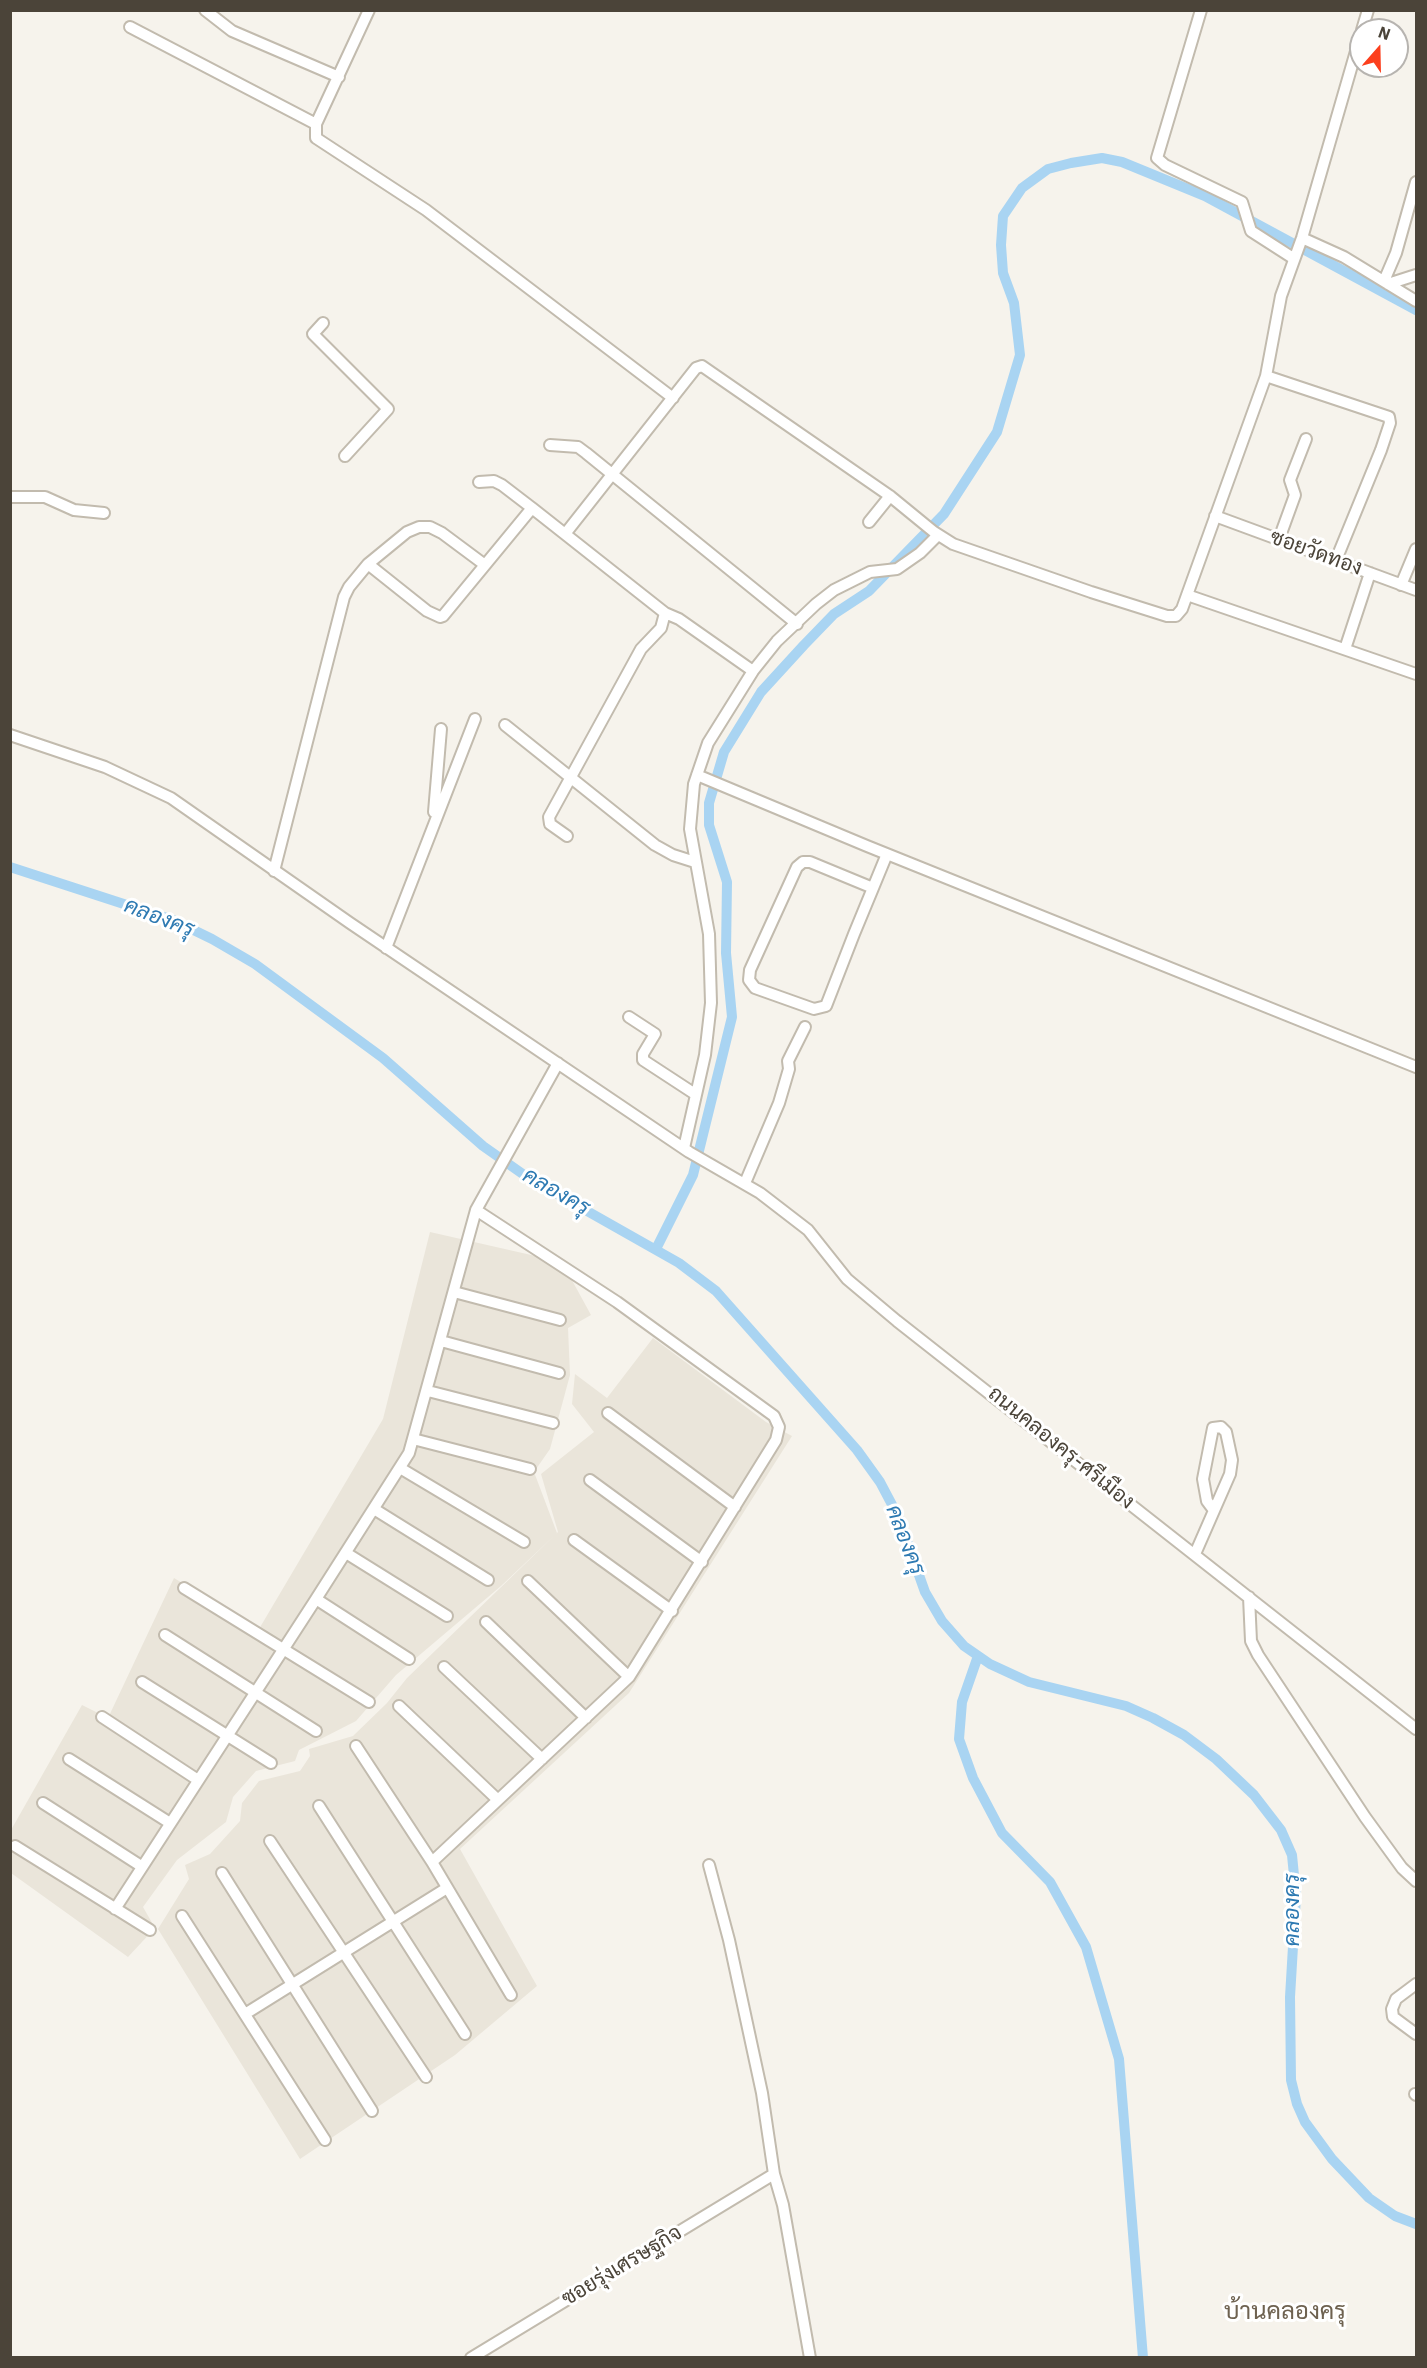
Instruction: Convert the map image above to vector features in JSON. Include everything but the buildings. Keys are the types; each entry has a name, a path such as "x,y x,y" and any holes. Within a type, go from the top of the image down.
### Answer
{"street":[{"path":"205,10 232,31 339,77"},
{"path":"369,10 316,124 314,133 321,143 352,160 426,210 673,398"},
{"path":"1201,10 1157,158 1165,165 1226,193 1243,206 1251,231 1294,256"},
{"path":"130,27 157,39 202,66 316,124"},
{"path":"565,534 696,368 702,366 890,496 936,534 963,547 1167,616 1176,616 1187,595 1266,376 1281,296 1301,240 1349,74"},
{"path":"1386,282 1416,182"},
{"path":"1301,240 1344,257 1416,300"},
{"path":"1386,282 1416,275"},
{"path":"322,322 313,334 388,409 345,456"},
{"path":"1266,376 1389,417 1390,423 1381,450 1336,560"},
{"path":"1279,539 1295,495 1290,480 1306,439"},
{"path":"550,445 578,447 612,472 797,624"},
{"path":"479,482 494,481 502,485 665,613 679,619 753,671"},
{"path":"869,522 890,496"},
{"path":"10,497 45,497 74,510 104,513"},
{"path":"368,564 440,617 449,611 532,508"},
{"name":"ซอยวัดทอง","path":"1215,516 1416,590"},
{"path":"274,871 344,597 368,564 407,532 419,527 430,527 484,565"},
{"path":"687,1150 695,1094 705,1055 711,1003 709,934 690,829 690,808 708,743 753,671 777,641 816,604 834,590 870,572 897,569 920,553 936,534"},
{"path":"1401,585 1416,549"},
{"path":"1345,649 1370,573"},
{"path":"1187,595 1416,674"},
{"path":"567,836 548,820 642,649 660,628 665,613"},
{"path":"386,948 475,719"},
{"path":"505,725 655,845 673,855 695,862"},
{"path":"434,823 441,729"},
{"name":"ถนนคลองครุ-ศรีเมือง","path":"10,735 105,767 151,787 194,813 386,948 687,1150 745,1183 808,1230 855,1286 1416,1729"},
{"path":"700,776 886,854 1416,1067"},
{"path":"873,888 803,861 797,867 750,970 749,980 755,988 814,1008 826,1006 873,888 886,854"},
{"path":"629,1017 655,1034 655,1039 643,1054 643,1060 695,1094"},
{"path":"745,1183 779,1102 789,1069 788,1061 805,1027"},
{"path":"115,1909 409,1453 428,1391 476,1210 514,1137 558,1063"},
{"path":"432,1862 629,1677 776,1440 779,1427 774,1416 617,1302 476,1210"},
{"path":"454,1292 560,1320"},
{"path":"441,1341 559,1373"},
{"path":"428,1391 553,1423"},
{"path":"608,1413 735,1507"},
{"path":"1195,1554 1230,1474 1232,1460 1226,1432 1221,1427 1213,1428 1203,1479 1207,1501 1213,1509"},
{"path":"413,1439 530,1469"},
{"path":"400,1468 525,1542"},
{"path":"590,1480 702,1562"},
{"path":"374,1509 488,1580"},
{"path":"574,1540 672,1611"},
{"path":"345,1553 447,1616"},
{"path":"528,1581 629,1677"},
{"path":"184,1588 369,1702"},
{"path":"1249,1597 1251,1641 1258,1655 1365,1817 1402,1868 1416,1881"},
{"path":"316,1599 409,1659"},
{"path":"486,1622 586,1718"},
{"path":"165,1635 316,1731"},
{"path":"444,1667 542,1760"},
{"path":"142,1682 271,1763"},
{"path":"399,1706 498,1800"},
{"path":"102,1717 198,1780"},
{"path":"356,1746 432,1862 511,1995"},
{"path":"69,1759 170,1823"},
{"path":"43,1803 141,1866"},
{"path":"319,1806 465,2034"},
{"path":"270,1841 426,2077"},
{"path":"15,1846 150,1930"},
{"path":"709,1865 729,1940 762,2093 774,2174 783,2205 810,2358"},
{"path":"222,1873 372,2111"},
{"path":"245,2014 447,1888"},
{"path":"182,1916 325,2140"},
{"path":"1416,1984 1396,1999 1392,2008 1393,2017 1416,2034"},
{"name":"ซอยรุ่งเศรษฐกิจ","path":"471,2358 774,2174"}],"shaded area":[{"path":"430,1232 562,1262 591,1315 568,1328 570,1375 550,1449 534,1472 557,1533 501,1586 396,1675 356,1721 299,1750 295,1761 256,1771 233,1797 226,1822 177,1860 143,1907 155,1928 128,1957 11,1873 11,1830 82,1705 108,1718 174,1578 259,1629 383,1419"},
{"path":"653,1338 766,1422 792,1436 629,1693 460,1849 537,1986 455,2055 300,2159 158,1929 189,1879 185,1865 210,1854 240,1821 242,1803 259,1781 300,1771 310,1756 309,1749 353,1736 387,1703 407,1678 558,1532 541,1474 594,1432 572,1404 575,1374 607,1398"}],"waterway":[{"path":"656,1249 693,1175 732,1017 726,953 727,882 709,825 709,803 724,752 761,692 804,645 834,614 869,591 944,514 997,432 1020,355 1014,303 1003,273 1001,245 1003,216 1022,188 1048,169 1071,163 1102,158 1122,162 1205,196 1416,310"},
{"name":"คลองครุ","path":"10,867 173,920 255,964 383,1058 483,1146 527,1177 679,1263 716,1291 857,1450 880,1482 898,1516 925,1592 942,1621 964,1646 990,1664 1029,1682 1126,1706 1153,1718 1184,1735 1216,1759 1254,1795 1281,1830 1292,1855 1296,1896 1290,1997 1291,2080 1297,2104 1305,2122 1332,2159 1369,2198 1395,2216 1416,2224"},
{"name":"คลองครุ","path":"978,1656 962,1702 959,1739 973,1778 1002,1833 1050,1882 1086,1947 1119,2059 1143,2358"}],"district":[{"name":"บ้านคลองครุ","path":"1285,2312"}]}
